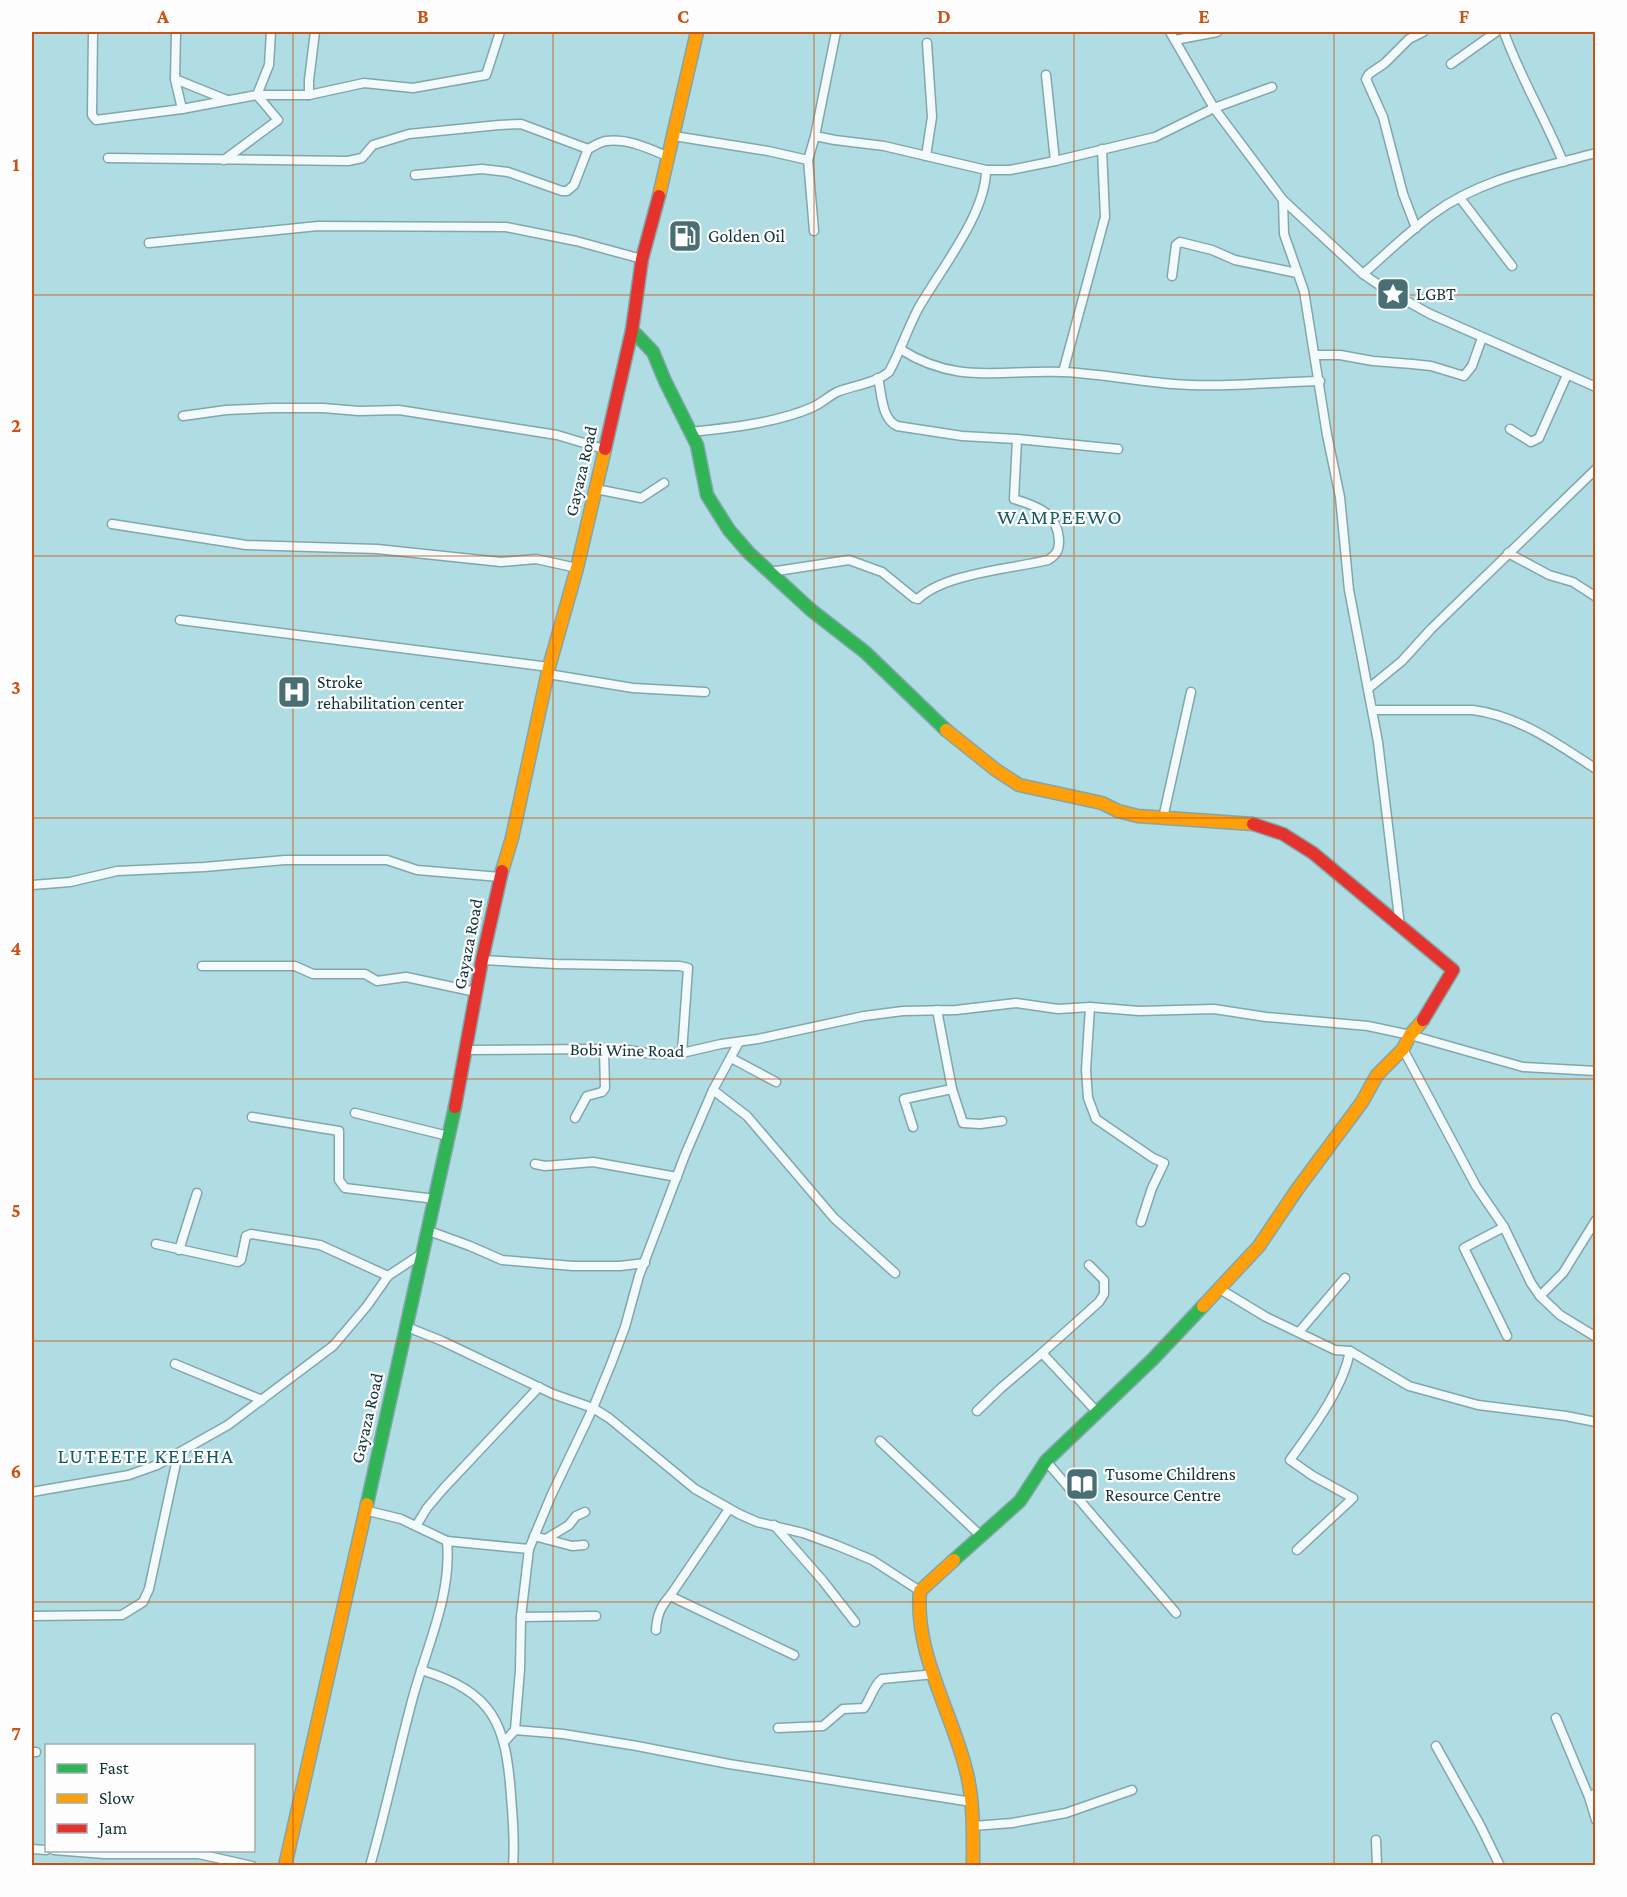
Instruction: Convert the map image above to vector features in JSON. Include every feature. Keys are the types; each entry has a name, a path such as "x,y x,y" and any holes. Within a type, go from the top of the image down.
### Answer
{"street":[{"path":"93,32 91,107 93,119 107,120 257,95 309,94 364,83 413,88 486,75 500,32"},
{"path":"176,32 175,78 182,109"},
{"path":"257,95 269,65 271,32"},
{"path":"309,94 315,32"},
{"name":"Gayaza Road","path":"285,1866 429,1231 500,877 512,838 525,769 596,489 632,330 642,259 669,157 697,32"},
{"path":"814,231 808,160 836,32"},
{"path":"1170,32 1214,108 1283,200 1363,274 1430,314 1596,387"},
{"path":"1175,40 1216,32"},
{"path":"1416,228 1403,194 1385,124 1366,79 1409,39 1423,32"},
{"path":"1451,64 1496,32"},
{"path":"1504,32 1516,63 1551,132 1563,162"},
{"path":"926,156 932,117 927,42"},
{"path":"1046,75 1055,162"},
{"path":"175,78 227,100"},
{"path":"815,136 884,146 986,170 1010,171 1055,162 1163,134 1214,108 1272,87"},
{"path":"224,160 278,120 257,95"},
{"path":"108,158 348,161 362,158 373,145 409,134 521,124 588,149 606,141 623,142 641,145 669,157"},
{"path":"674,136 768,151 808,160"},
{"path":"415,175 482,169 508,172 567,191 574,185 588,149"},
{"path":"1063,372 1105,217 1102,150"},
{"path":"1363,274 1434,213 1460,198 1509,177 1596,153"},
{"path":"690,432 754,424 813,407 837,392 857,387 889,372 919,308 976,210 985,190 986,170"},
{"path":"1460,198 1512,267"},
{"path":"1283,200 1284,234 1304,291 1327,435 1340,496 1349,590 1370,688 1400,926"},
{"path":"149,243 318,226 506,226 576,241 642,259"},
{"path":"1172,276 1173,256 1176,245 1180,242 1212,250 1235,260 1298,273"},
{"path":"632,330 653,352 697,445 707,495 729,530 749,553 811,610 865,652 933,719 996,770 1019,784 1033,789 1102,803 1111,809 1135,815 1255,824 1276,831 1324,862 1453,970 1422,1022 1410,1035 1403,1049 1377,1075 1362,1102 1296,1191 1259,1246 1153,1359 1046,1461 1020,1501 920,1591 918,1599 920,1621 968,1774 972,1802 973,1866"},
{"path":"1316,355 1340,355 1373,361 1431,366 1464,376 1472,366 1482,338"},
{"path":"900,349 944,370 965,374 1063,372 1187,384 1320,381"},
{"path":"1510,429 1532,442 1539,438 1567,375"},
{"path":"878,378 885,414 897,426 962,436 1118,449"},
{"path":"183,416 226,410 273,408 399,410 557,435 604,449"},
{"path":"770,572 849,560 882,572 918,599 930,590 958,579 1048,560 1055,556 1059,548 1059,530 1056,524 1038,507 1014,499 1017,439"},
{"path":"1370,688 1402,662 1431,628 1596,469"},
{"path":"596,489 641,498 664,483"},
{"path":"112,524 246,545 377,549 501,562 536,559 577,568"},
{"path":"1508,553 1549,575 1573,582 1596,597"},
{"path":"180,620 549,670 633,688 705,692"},
{"path":"1163,818 1191,692"},
{"path":"1373,710 1488,712 1524,725 1596,770"},
{"path":"32,885 70,882 117,871 296,860 387,860 417,870 500,877"},
{"path":"482,960 688,968 682,1053"},
{"path":"202,966 295,966 313,974 365,974 377,981 406,977 476,993"},
{"name":"Bobi Wine Road","path":"467,1050 514,1048 628,1050 652,1054 682,1053 864,1016 956,1010 1016,1003 1058,1009 1090,1007 1138,1011 1214,1009 1266,1017 1368,1026 1410,1035 1523,1067 1596,1071"},
{"path":"1090,1007 1086,1070 1088,1098 1096,1119 1164,1163 1152,1188 1141,1222"},
{"path":"937,1010 952,1089 963,1123 980,1124 1002,1121"},
{"path":"505,1742 515,1730 529,1549 593,1408 625,1327 639,1276 713,1090 739,1042"},
{"path":"1403,1049 1471,1177 1504,1227 1531,1283 1540,1296 1560,1315 1596,1337"},
{"path":"575,1118 587,1096 602,1092 605,1088 604,1050"},
{"path":"731,1058 776,1082"},
{"path":"914,1127 904,1098 952,1089"},
{"path":"713,1090 747,1116 834,1218 895,1273"},
{"path":"355,1113 448,1136"},
{"path":"252,1117 339,1131 339,1180 345,1188 435,1199"},
{"path":"536,1164 545,1166 593,1162 677,1177"},
{"path":"179,1250 197,1193"},
{"path":"1540,1296 1563,1273 1596,1220"},
{"path":"1504,1227 1464,1248 1507,1336"},
{"path":"429,1231 502,1260 573,1266 620,1266 645,1263"},
{"path":"156,1244 238,1262 241,1260 246,1236 250,1234 320,1245 388,1276"},
{"path":"32,1492 129,1474 157,1465 228,1425 333,1346 367,1306 388,1276 424,1252"},
{"path":"977,1411 1086,1315 1104,1294 1104,1280 1089,1265"},
{"path":"1299,1332 1345,1278"},
{"path":"1218,1288 1266,1317 1335,1350 1350,1351 1409,1386 1478,1405 1596,1422"},
{"path":"406,1327 442,1341 539,1387 593,1408 609,1418 695,1489 729,1509 757,1522 774,1525 837,1545 872,1560 920,1591"},
{"path":"1297,1550 1353,1498 1312,1476 1290,1460 1347,1369 1350,1351"},
{"path":"1042,1353 1098,1413"},
{"path":"175,1364 262,1400"},
{"path":"416,1526 427,1508 444,1488 539,1387"},
{"path":"880,1441 981,1536"},
{"path":"32,1616 122,1615 143,1602 149,1589 178,1454"},
{"path":"1046,1461 1176,1613"},
{"path":"656,1630 657,1616 662,1605 729,1509"},
{"path":"364,1510 401,1519 447,1541 529,1549"},
{"path":"546,1539 569,1525 576,1516 585,1512"},
{"path":"774,1525 855,1622"},
{"path":"534,1536 572,1546 584,1545"},
{"path":"370,1866 421,1670 444,1595 447,1541"},
{"path":"670,1596 794,1655"},
{"path":"522,1617 596,1616"},
{"path":"421,1670 447,1678 472,1693 486,1706 505,1742 509,1761 514,1843 513,1866"},
{"path":"778,1728 823,1726 843,1709 864,1708 871,1698 875,1684 882,1679 935,1674"},
{"path":"1556,1718 1592,1795 1596,1820"},
{"path":"515,1730 563,1734 740,1766 972,1802"},
{"path":"1436,1746 1500,1866"},
{"path":"973,1826 1012,1823 1066,1814 1132,1790"},
{"path":"1376,1840 1377,1866"},
{"path":"89,1852 212,1855 252,1866"},
{"path":"159,1854 159,1866"}],"traffic: fast":[{"path":"632,330 653,352 697,445 707,495 729,530 749,553 811,610 865,652 946,730"},
{"path":"367,1504 455,1107"},
{"path":"954,1560 1020,1501 1046,1461 1153,1359 1203,1306"}],"traffic: slow":[{"path":"659,196 697,32"},
{"path":"502,871 512,838 549,667 577,568 605,449"},
{"path":"946,730 996,770 1019,785 1102,803 1118,811 1138,816 1253,824"},
{"path":"1203,1306 1259,1246 1296,1191 1362,1102 1377,1075 1403,1049 1410,1035 1423,1020"},
{"path":"285,1866 367,1504"},
{"path":"954,1560 920,1591 920,1614 929,1661 967,1774 972,1808 973,1866"}],"traffic: jam":[{"path":"605,449 632,330 642,259 659,196"},
{"path":"1253,824 1283,834 1313,853 1453,970 1423,1020"},
{"path":"455,1107 482,960 502,871"}],"place":[{"name":"Golden Oil","path":"685,236"},
{"name":"LGBT","path":"1393,294"},
{"name":"Stroke rehabilitation center","path":"294,692"},
{"name":"Tusome Childrens Resource Centre","path":"1082,1484"}],"district":[{"name":"WAMPEEWO","path":"1060,517"},
{"name":"LUTEETE KELEHA","path":"146,1456"}]}
